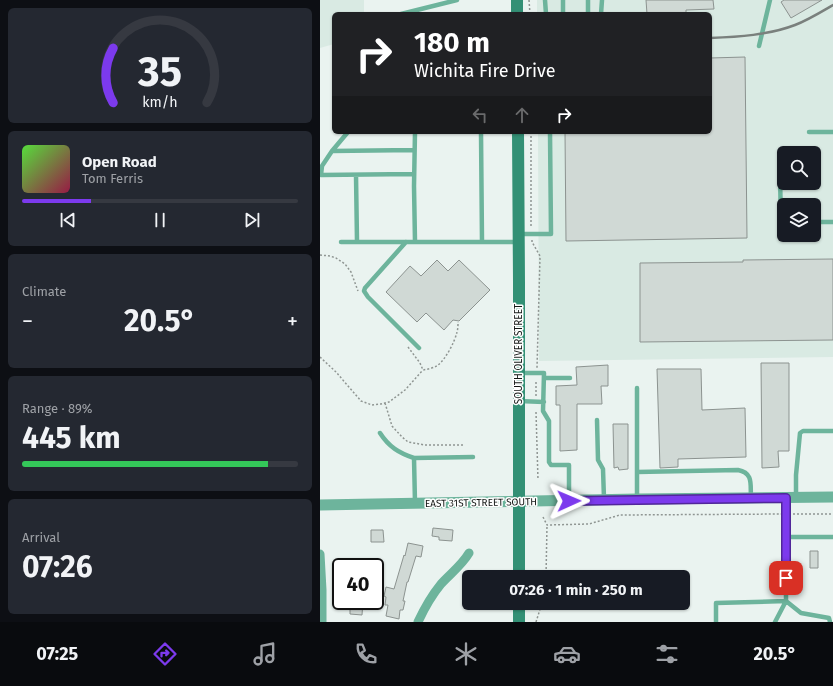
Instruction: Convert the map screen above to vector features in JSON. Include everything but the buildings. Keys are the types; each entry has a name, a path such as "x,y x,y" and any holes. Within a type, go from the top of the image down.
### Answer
{"main road":[{"path":"517,0 518,12"},
{"name":"SOUTH OLIVER STREET","path":"518,134 519,570"},
{"path":"519,610 519,622"}],"street":[{"name":"EAST 31ST STREET SOUTH","path":"320,505 833,498"},
{"path":"418,622 424,609 441,584 466,559 469,553"},
{"path":"320,554 322,622"}],"lane":[{"path":"409,12 457,0"},
{"path":"545,0 546,12"},
{"path":"563,0 563,12"},
{"path":"588,0 588,12"},
{"path":"601,12 602,0"},
{"path":"759,46 770,0"},
{"path":"809,132 833,132"},
{"path":"346,134 332,150 322,166 321,175 414,174"},
{"path":"414,134 415,242"},
{"path":"481,134 482,242"},
{"path":"341,242 482,242 519,238 532,234 550,234 550,134"},
{"path":"332,150 414,150"},
{"path":"356,175 357,242"},
{"path":"821,222 833,222"},
{"path":"406,242 364,291 368,297 419,348"},
{"path":"519,373 544,373 543,411 549,421 549,462 551,465 569,465 569,501"},
{"path":"544,378 570,378"},
{"path":"637,388 637,500"},
{"path":"519,402 544,402"},
{"path":"597,420 598,460 603,469 604,500"},
{"path":"775,622 786,601 786,514 796,475 800,433 803,431 833,431"},
{"path":"380,433 385,441 391,446 414,458 473,457"},
{"path":"414,458 415,504"},
{"path":"637,472 743,471 747,473 750,478 751,498"},
{"path":"786,537 833,537"},
{"path":"716,622 716,603 786,601 801,613 829,618 830,622"}],"path":[{"path":"530,0 530,12"},
{"path":"531,134 532,242 540,256 536,373 538,480"},
{"path":"320,357 336,372 361,401 372,405 389,402 404,390 423,370"},
{"path":"385,403 392,426 408,442 425,446 465,445"},
{"path":"547,525 589,524 620,516 833,514"},
{"path":"543,517 547,525 546,570"},
{"path":"536,622 540,610"}],"shaded area":[{"path":"320,0 364,0 364,12 332,12 332,45 320,48"},
{"path":"537,0 833,0 833,357 539,361 538,134 712,134 712,12 537,12"}],"railway":[{"path":"712,38 753,35 775,31 805,21 833,5"}],"route":[{"path":"569,501 786,498 786,578"}]}
